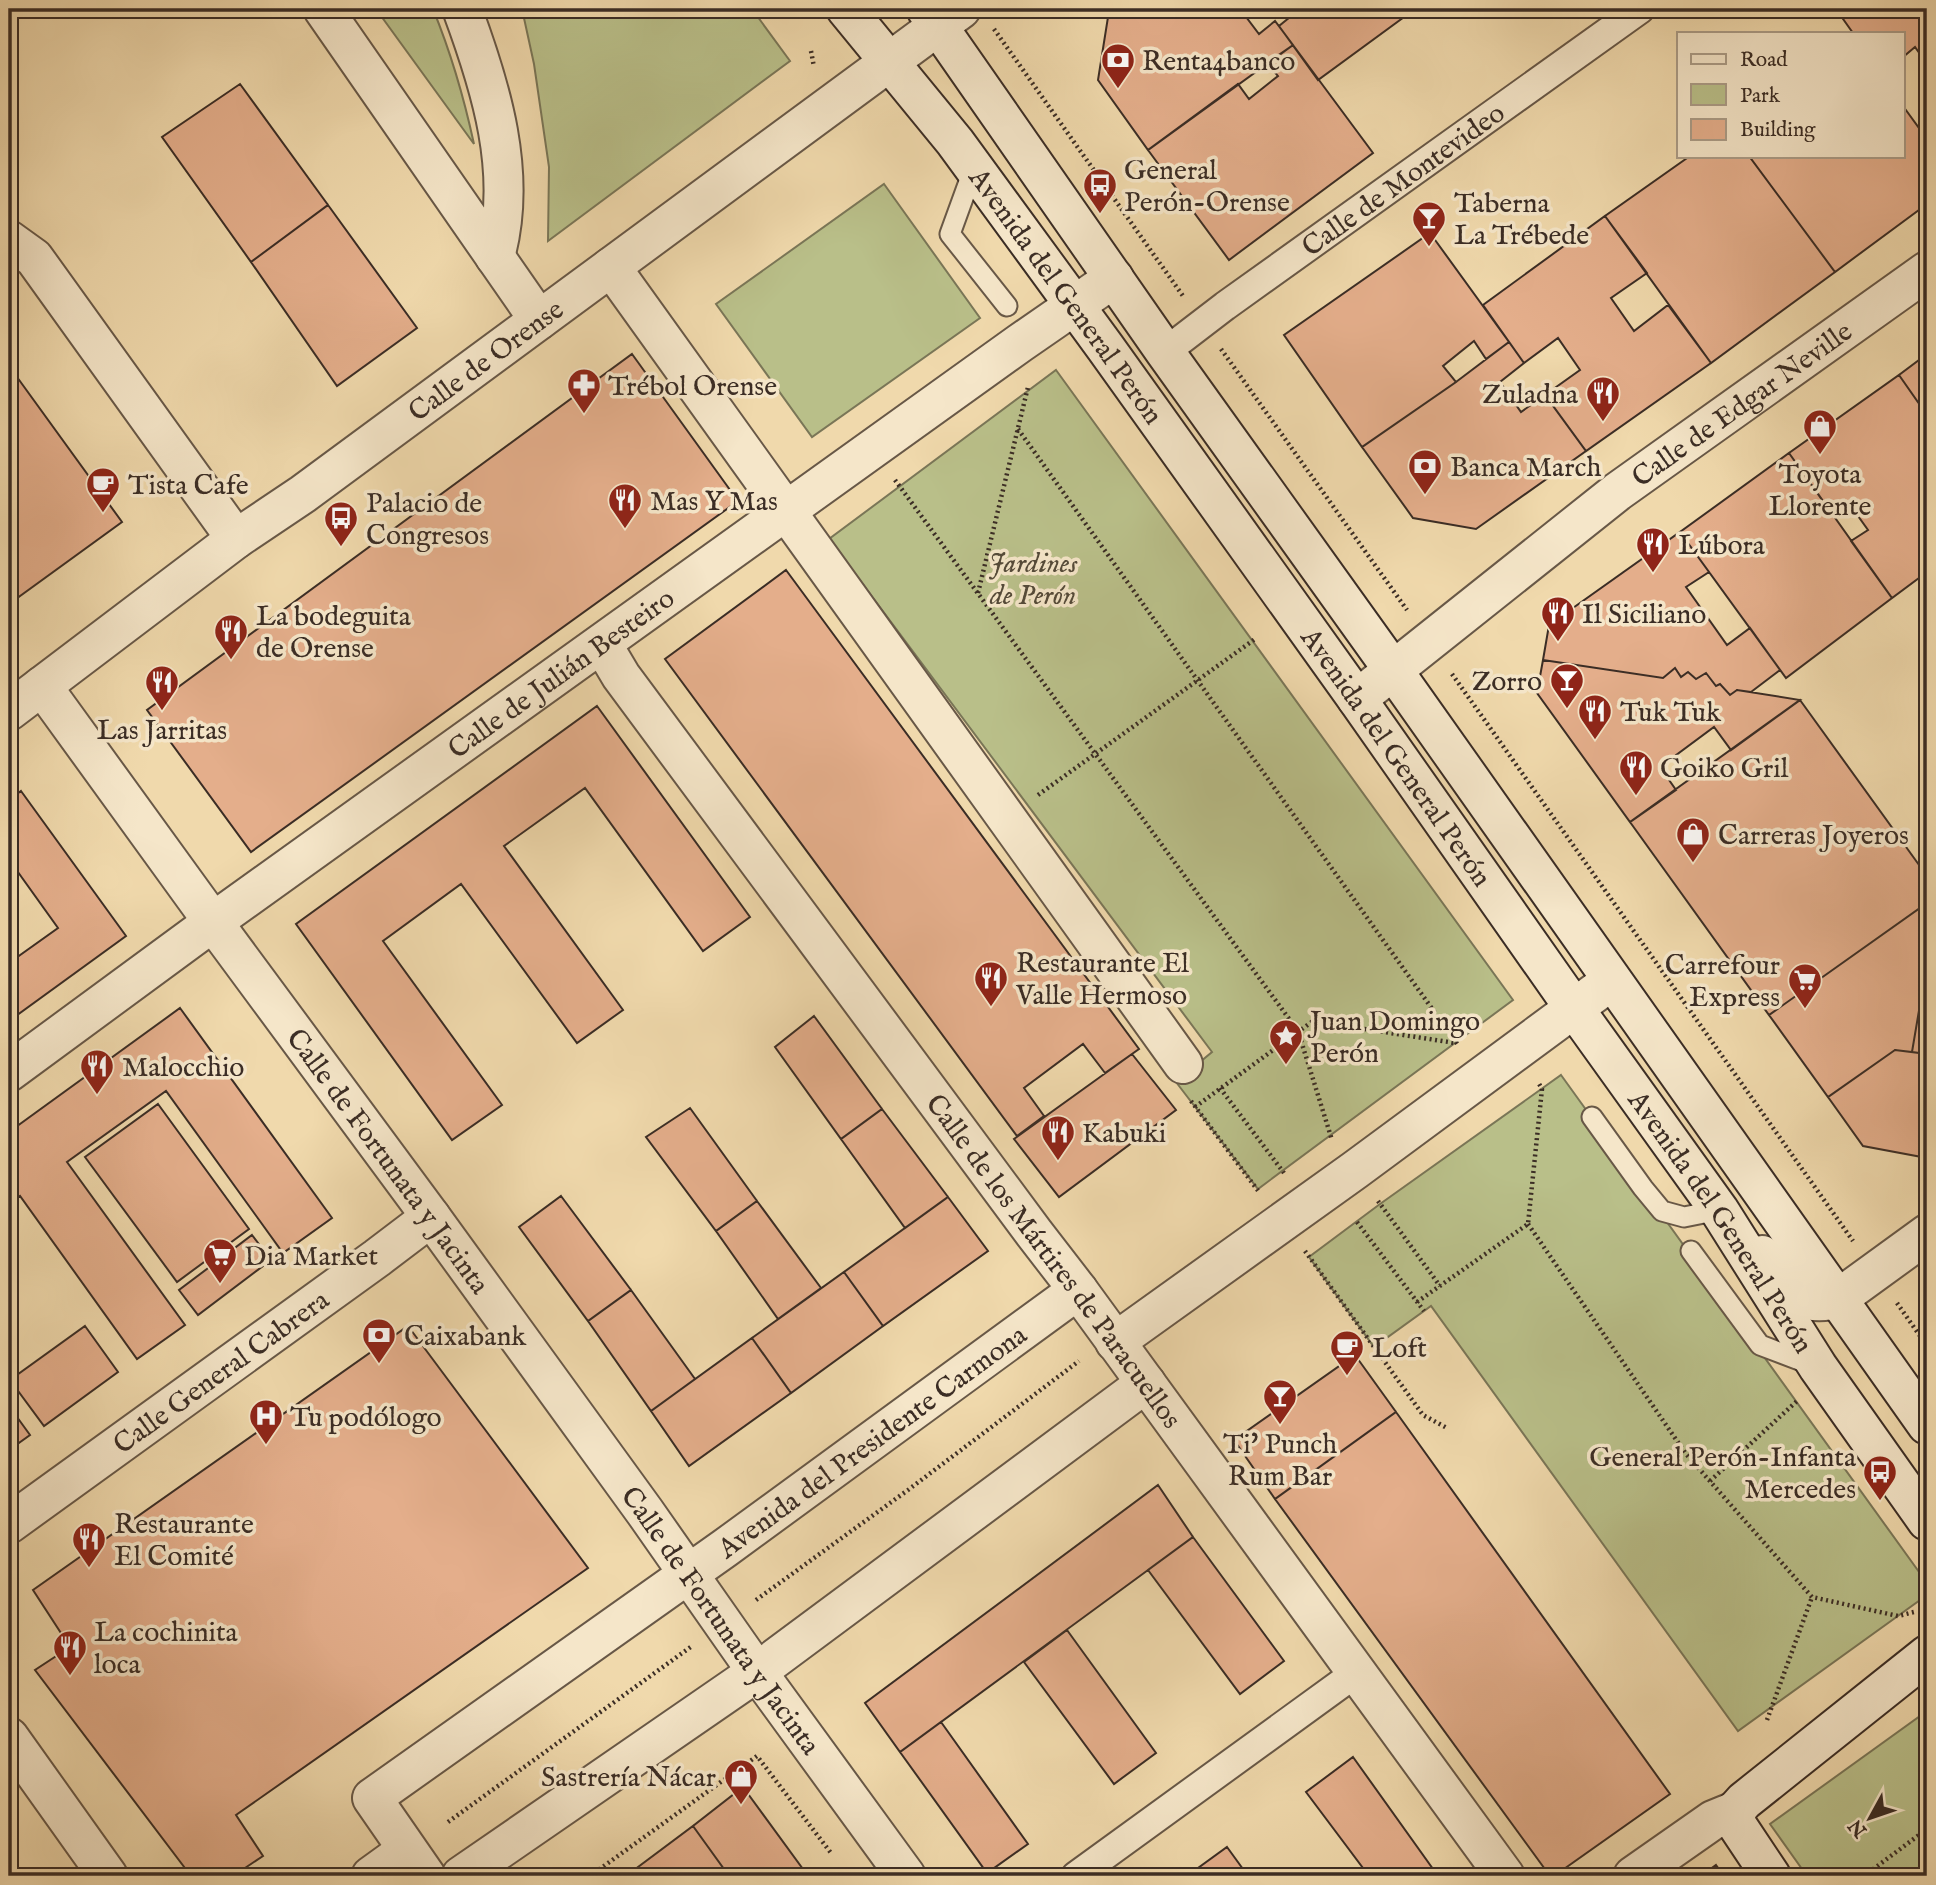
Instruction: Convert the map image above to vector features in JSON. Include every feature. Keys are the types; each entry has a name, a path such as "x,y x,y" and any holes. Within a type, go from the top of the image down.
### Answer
{"street":[{"path":"323,9 539,320"},
{"path":"462,9 489,89 504,180 502,233 495,257"},
{"name":"Avenida del General Perón","path":"846,9 974,168 1357,699 1720,1210 1811,1380 1927,1521"},
{"name":"Calle de Montevideo","path":"1165,352 1225,306 1640,9"},
{"name":"Avenida del General Perón","path":"941,14 1165,352 1927,1425"},
{"name":"Calle de Orense","path":"9,710 236,540 303,494 890,62 941,14"},
{"path":"9,240 34,258 236,540"},
{"path":"611,267 1198,1072"},
{"name":"Calle de Edgar Neville","path":"1357,699 1617,492 1927,271"},
{"name":"Calle de Julián Besteiro","path":"9,1072 213,922 1114,278"},
{"name":"Calle de los Mártires de Paracuellos","path":"602,644 621,676 1078,1290 1505,1876"},
{"name":"Calle de Fortunata y Jacinta","path":"42,686 431,1217 906,1876"},
{"path":"1115,1342 1611,981"},
{"path":"1720,1210 1742,1229 1793,1294 1808,1301 1822,1302 1839,1298 1927,1234"},
{"name":"Calle General Cabrera","path":"9,1524 431,1217"},
{"name":"Avenida del Presidente Carmona","path":"371,1876 416,1863 373,1798 689,1574 1078,1290"},
{"path":"461,1876 757,1672 1146,1383"},
{"path":"1633,1876 1713,1820 1735,1811 1927,1655"},
{"path":"1076,1876 1357,1672"},
{"path":"9,1737 108,1876"},
{"path":"1735,1811 1737,1825 1772,1876"}],"lane":[{"path":"974,168 950,234 1007,306"},
{"path":"1591,1117 1662,1211 1684,1217 1720,1210"},
{"path":"1692,1251 1760,1345 1811,1380"}],"path":[{"path":"978,594 1030,376"},
{"path":"1018,429 1456,1043 1313,1021 1195,1107"},
{"path":"888,471 1298,1031 1335,1146"},
{"path":"1036,797 1255,639"},
{"path":"1289,1181 1220,1089 1198,1072 1176,1081 1423,1415 1447,1428"},
{"path":"1533,1075 1542,1089 1528,1224 1686,1454 1812,1597 1898,1616 1914,1612"},
{"path":"1376,1198 1440,1286"},
{"path":"1357,1222 1424,1311"},
{"path":"1417,1302 1528,1224"},
{"path":"1892,1296 1927,1346"},
{"path":"448,1822 908,1490 1079,1361"},
{"path":"1710,1481 1811,1380"},
{"path":"1767,1720 1812,1597"},
{"path":"590,1876 757,1756 831,1853"},
{"path":"1864,1876 1927,1829"}],"green space":[{"path":"376,9 433,9 446,42 474,144"},
{"path":"522,9 752,9 790,61 548,241 549,167 534,64"},
{"path":"884,184 980,318 812,437 716,304"},
{"name":"Jardines de Perón","path":"1056,370 1513,1000 1258,1189 1176,1082 1212,1052 829,539"},
{"path":"1561,1075 1927,1583 1927,1595 1738,1731 1431,1306 1374,1347 1309,1257"},
{"path":"1927,1711 1927,1876 1807,1876 1770,1824"}],"building":[{"path":"1118,9 1240,9 1259,34 1275,21 1293,45 1148,150 1098,80 1108,17"},
{"path":"1300,9 1415,9 1318,80 1279,26"},
{"path":"1836,9 1927,9 1927,64 1915,47 1904,56 1904,32 1852,32"},
{"path":"1293,45 1373,153 1229,260 1148,150 1238,84 1249,99 1278,76 1267,63"},
{"path":"240,84 328,205 251,262 162,137"},
{"path":"1904,107 1919,128 1927,122 1927,204 1835,272 1750,158 1904,158"},
{"path":"1687,158 1750,158 1835,272 1711,363 1605,216"},
{"path":"328,205 417,328 337,386 251,262"},
{"path":"1605,216 1647,273 1611,298 1634,331 1668,305 1711,363 1586,451 1545,395 1580,370 1558,338 1524,363 1483,305"},
{"path":"1430,233 1509,342 1486,359 1474,341 1443,366 1456,382 1362,447 1284,335"},
{"path":"1509,342 1524,363 1500,382 1521,412 1545,395 1586,451 1476,529 1413,518 1362,447"},
{"path":"632,354 738,501 251,852 147,710"},
{"path":"1927,354 1927,415 1899,375"},
{"path":"9,366 122,522 9,604 11,481"},
{"path":"1899,375 1927,415 1927,572 1892,598 1851,541 1868,530 1848,502 1832,514 1789,453"},
{"path":"1789,453 1892,598 1786,678 1680,532"},
{"path":"1680,532 1709,572 1686,587 1727,645 1750,628 1780,670 1751,692 1737,690 1730,695 1720,684 1716,686 1706,673 1696,679 1688,672 1681,677 1675,668 1663,678 1543,660 1549,625"},
{"path":"786,570 1139,1049 1105,1073 1083,1044 1024,1088 1044,1116 1017,1136 665,659"},
{"path":"1543,660 1663,678 1675,668 1681,677 1688,672 1696,679 1706,673 1716,686 1720,684 1730,695 1737,690 1800,700 1731,750 1714,727 1660,767 1676,790 1630,822 1537,693"},
{"path":"1800,700 1927,876 1927,903 1769,1015 1630,822"},
{"path":"597,706 750,917 703,951 585,788 504,846 623,1010 577,1043 461,884 383,941 502,1105 452,1140 296,924"},
{"path":"21,791 126,936 9,1021 9,963 58,928 9,861 9,800"},
{"path":"1927,903 1927,963 1912,1052 1895,1050 1828,1097 1769,1015"},
{"path":"1927,963 1927,1054 1912,1052"},
{"path":"180,1008 332,1218 283,1253 166,1091 67,1162 185,1325 137,1359 20,1196 9,1204 9,1132"},
{"path":"814,1016 882,1109 841,1139 775,1047"},
{"path":"1895,1050 1927,1054 1927,1158 1863,1146 1828,1097"},
{"path":"1132,1054 1176,1110 1059,1197 1014,1139"},
{"path":"158,1104 249,1229 177,1282 85,1157"},
{"path":"690,1108 757,1201 716,1231 646,1137"},
{"path":"882,1109 948,1197 905,1228 841,1139"},
{"path":"561,1196 631,1290 588,1321 519,1227"},
{"path":"948,1197 988,1251 883,1326 844,1272"},
{"path":"757,1201 821,1288 778,1319 716,1231"},
{"path":"252,1235 271,1260 198,1315 179,1290"},
{"path":"844,1272 883,1326 791,1393 752,1338"},
{"path":"631,1290 695,1379 651,1411 588,1321"},
{"path":"85,1326 118,1372 44,1426 10,1380"},
{"path":"408,1326 588,1568 236,1815 263,1856 233,1876 191,1876 35,1670 70,1647 33,1590"},
{"path":"752,1338 791,1393 689,1466 651,1411"},
{"path":"1355,1355 1396,1412 1275,1499 1234,1440"},
{"path":"9,1406 30,1435 9,1450"},
{"path":"1396,1412 1670,1794 1554,1876 1550,1876 1275,1499"},
{"path":"1158,1485 1193,1537 900,1752 865,1703"},
{"path":"1193,1537 1284,1661 1240,1694 1148,1570"},
{"path":"1067,1630 1156,1753 1114,1784 1024,1662"},
{"path":"941,1722 1028,1844 987,1873 900,1752"},
{"path":"1353,1757 1438,1876 1369,1876 1306,1792"},
{"path":"743,1787 808,1876 729,1876 693,1826"},
{"path":"693,1826 729,1876 626,1876"},
{"path":"1227,1847 1248,1876 1187,1876"},
{"path":"1716,1865 1724,1876 1701,1876"}],"place":[{"name":"Renta4banco","path":"1118,90"},
{"name":"General Perón-Orense","path":"1100,215"},
{"name":"Taberna La Trébede","path":"1429,248"},
{"name":"Trébol Orense","path":"584,415"},
{"name":"Zuladna","path":"1603,423"},
{"name":"Toyota Llorente","path":"1820,456"},
{"name":"Banca March","path":"1425,496"},
{"name":"Tista Cafe","path":"103,514"},
{"name":"Mas Y Mas","path":"625,530"},
{"name":"Palacio de Congresos","path":"341,548"},
{"name":"Lúbora","path":"1653,574"},
{"name":"Il Siciliano","path":"1558,643"},
{"name":"La bodeguita de Orense","path":"231,661"},
{"name":"Zorro","path":"1567,710"},
{"name":"Las Jarritas","path":"162,712"},
{"name":"Tuk Tuk","path":"1595,741"},
{"name":"Goiko Gril","path":"1636,797"},
{"name":"Carreras Joyeros","path":"1693,864"},
{"name":"Restaurante El Valle Hermoso","path":"991,1008"},
{"name":"Carrefour Express","path":"1805,1010"},
{"name":"Juan Domingo Perón","path":"1286,1066"},
{"name":"Malocchio","path":"97,1096"},
{"name":"Kabuki","path":"1058,1162"},
{"name":"Dia Market","path":"220,1285"},
{"name":"Caixabank","path":"379,1365"},
{"name":"Loft","path":"1347,1377"},
{"name":"Ti' Punch Rum Bar","path":"1280,1426"},
{"name":"Tu podólogo","path":"266,1446"},
{"name":"General Perón-Infanta Mercedes","path":"1880,1502"},
{"name":"Restaurante El Comité","path":"89,1569"},
{"name":"La cochinita loca","path":"70,1677"},
{"name":"Sastrería Nácar","path":"741,1806"}]}
